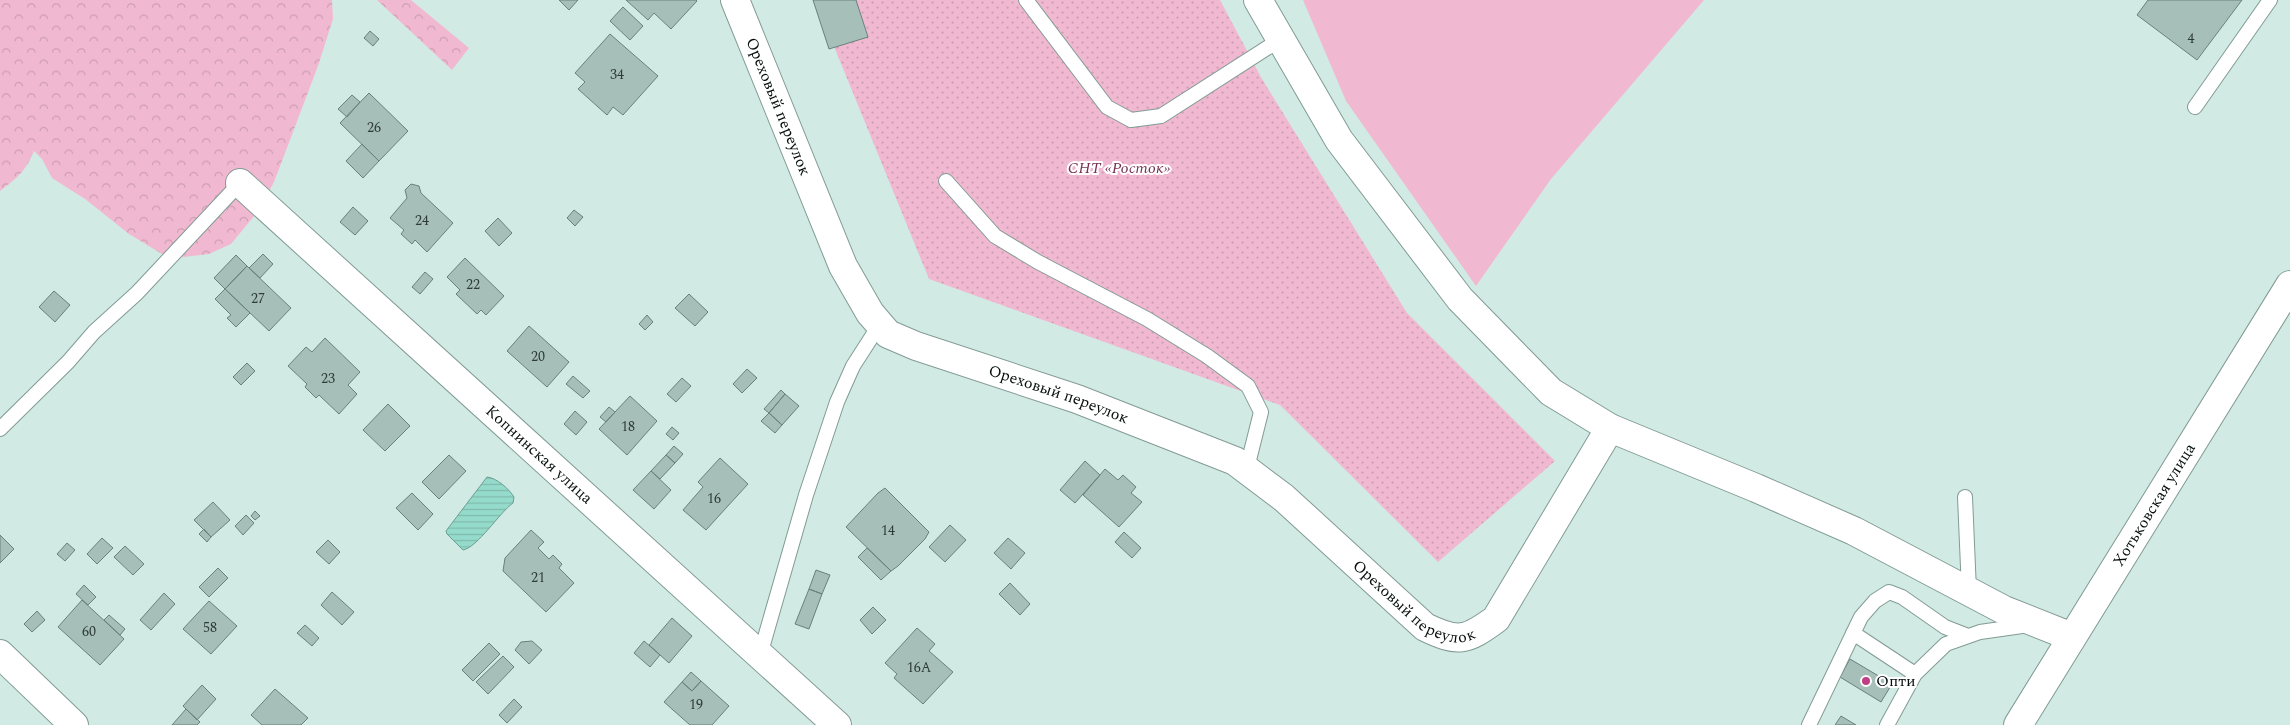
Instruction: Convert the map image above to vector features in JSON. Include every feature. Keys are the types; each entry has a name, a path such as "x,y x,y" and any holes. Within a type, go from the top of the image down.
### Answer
{"street":[{"name":"Ореховый переулок","path":"735,0 843,266 870,313 888,334 916,346 1076,399 1235,460 1284,498 1425,627 1447,638 1459,638 1478,632 1496,619 1610,428"},
{"path":"1258,0 1340,140 1460,299 1551,392 1610,428 1756,488 1854,531 2004,610 2072,637"},
{"name":"Копнинская улица","path":"240,183 837,725"},
{"name":"Хотьковская улица","path":"2018,725 2290,285"},
{"path":"0,654 74,725"}],"lane":[{"path":"1026,0 1107,107 1131,120 1161,116 1281,39"},
{"path":"2195,106 2270,0"},
{"path":"946,181 995,236 1038,262 1147,318 1207,356 1248,386 1261,412 1246,468"},
{"path":"0,429 68,362 94,332 137,293 240,183"},
{"path":"760,655 806,495 837,402 853,366 880,324"},
{"path":"1965,497 1969,591"},
{"path":"1809,725 1862,617 1875,601 1889,592 1902,597 1945,627 1968,636"},
{"path":"1887,725 1916,674 1946,644 1980,632 2037,624"},
{"path":"1853,633 1916,674"}],"green space":[{"path":"0,0 332,0 333,19 318,66 274,182 259,210 231,244 209,254 184,257 162,254 129,234 85,199 52,178 42,159 34,151 28,164 20,174 0,191"},
{"path":"377,0 411,0 469,48 452,70"},
{"name":"СНТ «Росток»","path":"815,0 1220,0 1262,79 1407,313 1555,461 1438,562 1280,405 929,279"},
{"path":"1303,0 1704,0 1551,179 1476,286 1346,101"}],"shaded area":[{"path":"487,477 495,479 506,487 514,497 513,503 475,543 463,550 446,531"}],"building":[{"path":"559,0 578,0 569,10"},
{"path":"626,0 697,1 671,29 654,13 648,20"},
{"path":"813,0 856,0 868,37 829,49"},
{"path":"2148,0 2242,0 2197,60 2137,15"},
{"path":"623,7 643,26 630,40 610,21"},
{"path":"370,31 379,39 373,46 364,38"},
{"path":"610,34 658,76 623,115 613,107 607,115 578,89 585,82 575,73"},
{"path":"369,93 408,131 379,161 340,123"},
{"path":"352,95 360,102 347,117 338,109"},
{"path":"362,144 379,161 363,178 346,161"},
{"path":"411,184 419,186 421,193 453,223 427,252 415,240 412,244 401,234 404,230 390,218 407,198 405,190"},
{"path":"353,207 368,221 355,235 340,222"},
{"path":"574,210 583,217 575,226 567,218"},
{"path":"498,218 512,233 499,246 485,231"},
{"path":"263,254 273,264 260,278 249,268"},
{"path":"236,255 247,266 225,289 214,278"},
{"path":"465,258 504,296 486,315 481,310 477,314 456,294 460,290 447,277"},
{"path":"247,266 291,308 269,331 225,289"},
{"path":"425,272 433,279 420,294 412,287"},
{"path":"225,289 250,313 236,327 227,318 231,315 215,299"},
{"path":"54,291 70,305 55,322 39,307"},
{"path":"689,294 708,312 695,326 675,308"},
{"path":"647,315 653,322 645,330 639,324"},
{"path":"529,326 569,362 547,387 507,351"},
{"path":"325,338 360,372 348,385 357,394 339,414 319,395 316,398 305,387 307,384 288,366 306,347 312,352"},
{"path":"247,363 255,371 241,385 233,377"},
{"path":"747,369 757,378 742,393 733,384"},
{"path":"573,376 590,391 583,398 566,384"},
{"path":"682,378 691,386 676,402 667,394"},
{"path":"781,390 785,394 769,413 764,409"},
{"path":"785,394 799,406 782,425 769,413"},
{"path":"630,396 657,421 627,455 599,429"},
{"path":"388,404 410,426 385,451 363,430"},
{"path":"609,407 615,412 606,422 600,417"},
{"path":"575,411 587,422 576,435 564,424"},
{"path":"769,413 782,425 775,433 761,421"},
{"path":"672,427 679,433 673,440 666,434"},
{"path":"674,446 683,454 675,463 666,455"},
{"path":"449,455 466,471 439,499 422,482"},
{"path":"666,455 675,463 660,479 651,471"},
{"path":"720,458 748,484 706,530 683,510 703,487 698,482"},
{"path":"1085,461 1100,475 1075,503 1060,490"},
{"path":"1105,469 1118,480 1123,475 1136,487 1131,493 1142,502 1119,527 1083,495"},
{"path":"651,471 671,490 654,509 633,490"},
{"path":"885,488 929,532 925,539 891,571 846,527"},
{"path":"412,493 433,514 418,530 396,508"},
{"path":"213,502 230,520 211,537 194,520"},
{"path":"255,511 260,516 255,520 251,516"},
{"path":"246,515 254,523 243,535 235,526"},
{"path":"950,525 966,540 945,562 929,547"},
{"path":"204,529 211,537 207,542 199,534"},
{"path":"531,530 544,542 538,548 549,559 553,555 562,564 559,568 574,583 546,612 503,571 505,558"},
{"path":"1124,532 1141,548 1132,558 1115,542"},
{"path":"0,535 14,549 0,563"},
{"path":"102,538 113,548 97,564 87,554"},
{"path":"1008,538 1025,553 1011,569 994,553"},
{"path":"328,540 340,552 329,564 316,552"},
{"path":"67,543 75,550 65,561 57,554"},
{"path":"125,546 144,564 133,575 114,557"},
{"path":"867,548 891,571 881,580 858,557"},
{"path":"218,568 228,578 209,597 199,587"},
{"path":"816,570 830,575 822,594 809,589"},
{"path":"1010,583 1030,604 1020,615 999,594"},
{"path":"84,585 96,597 88,605 76,594"},
{"path":"809,589 822,594 809,629 795,624"},
{"path":"332,592 354,612 342,625 321,605"},
{"path":"164,593 175,604 151,630 140,620"},
{"path":"82,600 124,639 100,665 58,627"},
{"path":"209,601 237,626 211,654 183,629"},
{"path":"873,607 886,620 872,634 860,620"},
{"path":"37,611 45,620 32,632 24,624"},
{"path":"109,615 125,629 120,635 104,620"},
{"path":"672,618 692,636 669,663 649,645"},
{"path":"305,625 319,638 312,646 297,633"},
{"path":"917,628 935,644 929,651 953,672 923,704 894,678 897,674 885,663"},
{"path":"532,641 542,650 529,664 515,650 521,642"},
{"path":"644,641 660,655 650,667 634,653"},
{"path":"489,643 500,654 473,681 462,670"},
{"path":"503,656 514,667 488,694 476,682"},
{"path":"1850,659 1892,684 1881,702 1840,677"},
{"path":"691,672 701,681 692,691 682,682"},
{"path":"701,681 729,706 712,725 690,725 664,702 682,682 692,691"},
{"path":"202,685 216,699 197,720 183,706"},
{"path":"275,689 308,718 301,725 262,725 251,715"},
{"path":"514,699 522,707 507,723 499,715"},
{"path":"186,709 200,722 197,725 172,725"},
{"path":"1841,716 1856,725 1835,725"}],"place":[{"name":"Опти","path":"1866,681"}]}
